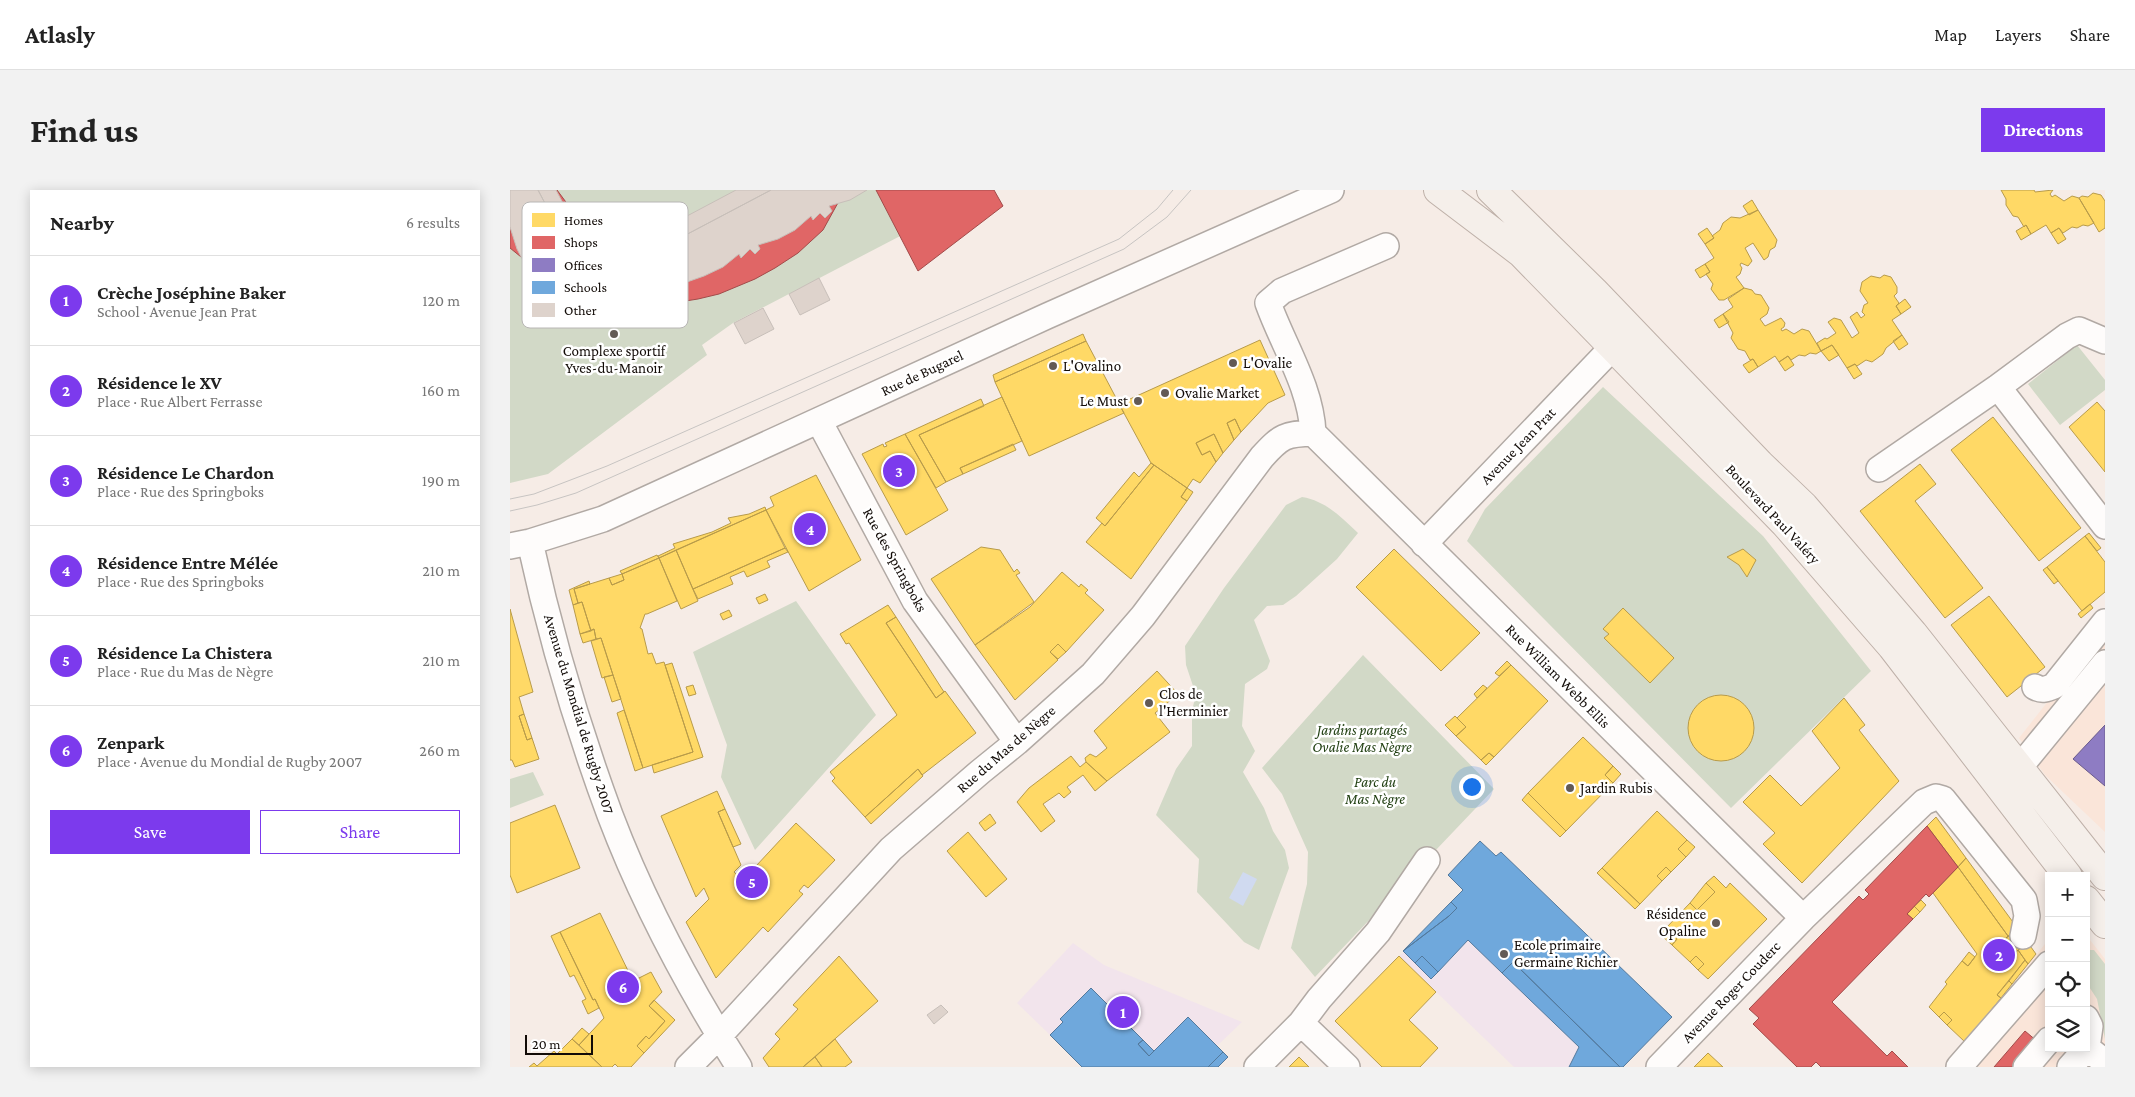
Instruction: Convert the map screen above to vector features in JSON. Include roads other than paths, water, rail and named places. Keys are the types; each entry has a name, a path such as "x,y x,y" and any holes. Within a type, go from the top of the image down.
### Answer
{"main road":[{"name":"Boulevard Paul Valéry","path":"1438,190 1521,253 1785,524 1846,592 1928,693 2065,872"},
{"name":"Boulevard Paul Valéry","path":"1491,190 1594,291 1760,464 1804,506 1913,633 2105,876"},
{"path":"2055,812 2105,850"},
{"path":"2090,905 2105,924"}],"street":[{"name":"Rue de Bugarel","path":"520,544 603,519 1056,312 1331,190"},
{"path":"1314,433 1300,378 1276,326 1268,303 1282,291 1386,246"},
{"path":"1879,469 1998,388 2067,336 2079,330 2105,340"},
{"name":"Avenue Jean Prat","path":"1424,544 1612,348"},
{"path":"1998,388 2105,526"},
{"name":"Rue des Springboks","path":"819,421 915,601 1016,742"},
{"name":"Rue William Webb Ellis","path":"1314,433 1424,544 1804,918"},
{"name":"Rue du Mas de Nègre","path":"688,1067 719,1036 891,849 1093,674 1143,616 1262,457 1277,441 1286,435 1314,433"},
{"name":"Avenue du Mondial de Rugby 2007","path":"520,544 610,814 656,919 719,1036 739,1067"},
{"path":"2035,687 2040,690 2046,690 2054,686 2105,622"},
{"path":"2020,768 2105,663"},
{"name":"Avenue Roger Couderc","path":"1659,1067 1804,918 1924,802 1936,797 1943,799 2024,900 2027,916 2023,936"},
{"path":"2041,841 2049,872"},
{"path":"1257,1067 1301,1023 1319,999 1378,932 1427,860"},
{"path":"2090,929 2105,924"},
{"path":"1959,1067 2045,969"},
{"path":"1301,1023 1347,1067"},
{"path":"2026,1067 2045,1045"},
{"path":"2090,1051 2105,1062"},
{"path":"2070,1067 2083,1052"}],"water":[{"path":"1243,872 1257,879 1243,906 1229,898"}],"tram line":[{"path":"510,499 534,494 607,466 1119,239 1157,209 1173,190"},
{"path":"510,511 576,493 1124,249 1167,217 1191,190"}],"place":[{"name":"Complexe sportif Yves-du-Manoir","path":"614,334"},
{"name":"L'Ovalie","path":"1233,363"},
{"name":"L'Ovalino","path":"1053,366"},
{"name":"Ovalie Market","path":"1165,393"},
{"name":"Le Must","path":"1138,401"},
{"name":"Résidence Le Chardon","path":"899,471"},
{"name":"Résidence Entre Mélée","path":"810,529"},
{"name":"Clos de l'Herminier","path":"1149,703"},
{"name":"Jardin Rubis","path":"1570,788"},
{"name":"Résidence La Chistera","path":"752,882"},
{"name":"Résidence Opaline","path":"1716,923"},
{"name":"Ecole primaire Germaine Richier","path":"1504,954"},
{"name":"Résidence le XV","path":"1999,955"},
{"name":"Zenpark","path":"623,987"},
{"name":"Crèche Joséphine Baker","path":"1123,1012"}],"park label":[{"name":"Jardins partagés Ovalie Mas Nègre","path":"1362,738"},
{"name":"Parc du Mas Nègre","path":"1375,790"}]}
